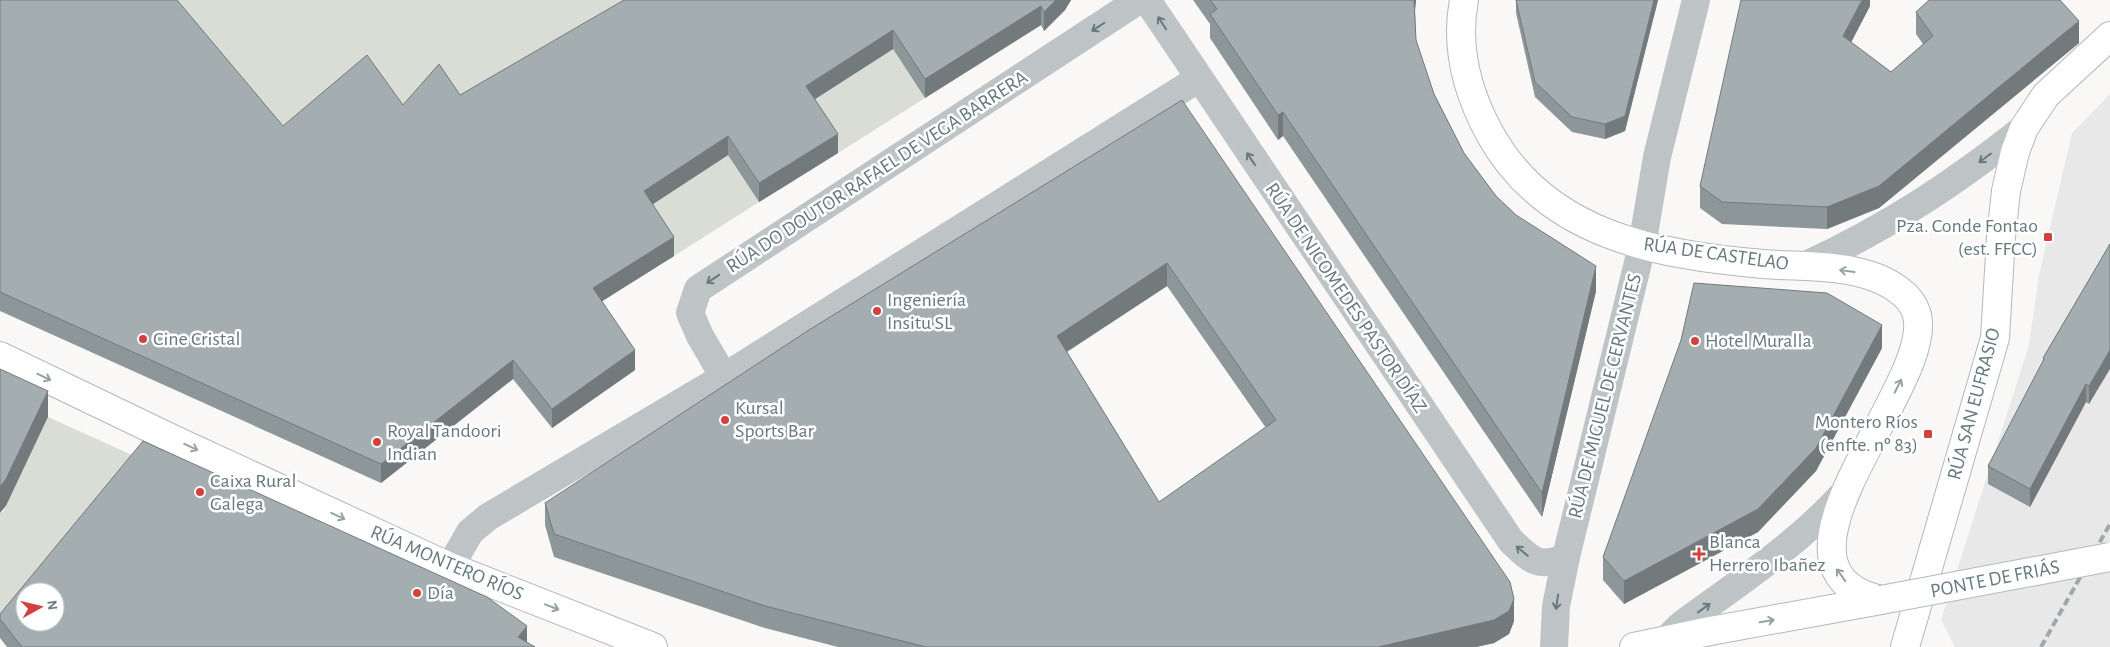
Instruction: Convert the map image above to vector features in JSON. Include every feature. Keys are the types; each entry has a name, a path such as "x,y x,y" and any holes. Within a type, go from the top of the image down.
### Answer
{"street":[{"name":"RÚA DO DOUTOR RAFAEL DE VEGA BARRERA","path":"724,377 700,336 690,313 698,289 1139,0"},
{"name":"RÚA DE NICOMEDES PASTOR DÍAZ","path":"1146,0 1511,541 1536,562 1550,564 1566,557"},
{"name":"RÚA DE CASTELAO","path":"1464,0 1461,44 1464,69 1471,93 1495,143 1520,175 1548,202 1580,223 1642,246 1762,264 1804,266 1881,228 1916,207 1986,158 2024,128"},
{"name":"RÚA DE MIGUEL DE CERVANTES","path":"1554,647 1556,606 1566,557 1642,246 1657,157 1696,0"},
{"name":"RÚA SAN EUFRASIO","path":"1905,647 1988,366 1998,312 2001,237 2006,191 2015,152 2024,128 2046,96 2110,36"},
{"path":"450,567 470,532 488,517 724,377 1198,79"},
{"path":"1804,266 1854,271 1879,279 1908,298 1917,313 1916,338 1905,372 1844,492 1833,537 1836,567 1852,588 1866,597 1881,600"},
{"name":"RÚA MONTERO RÍOS","path":"0,356 179,442 450,567 653,647"},
{"path":"1667,639 1681,625 1788,547 1823,516 1844,492"},
{"name":"PONTE DE FRIÁS","path":"1881,600 2110,557"},
{"path":"1634,647 1667,639 1881,600"}],"shaded area":[{"path":"162,0 652,0 403,124 283,145"},
{"path":"893,49 925,98 838,153 806,105"},
{"path":"2110,94 2110,647 1955,647 1941,620 2029,345 2039,275 2072,133"},
{"path":"728,155 759,202 674,256 644,210"},
{"path":"48,417 143,460 34,582 15,582 15,608 0,633 0,513 4,511"}],"building":[{"path":"0,0 177,0 283,126 367,55 403,105 439,64 460,95 624,0 1056,0 1044,12 1041,6 925,79 893,30 806,86 838,134 759,183 728,136 644,191 674,237 593,288 635,350 552,409 513,360 381,464 0,292"},
{"path":"1210,0 1414,0 1416,40 1434,94 1464,153 1496,196 1516,215 1596,266 1542,493 1283,112 1278,115 1210,14 1217,9"},
{"path":"1516,0 1654,0 1625,116 1605,124 1572,117 1535,82"},
{"path":"1741,0 1862,0 1843,36 1891,72 1933,36 1916,12 1929,0 2060,0 2079,21 1879,186 1827,207 1722,202 1700,186"},
{"path":"1182,100 1510,582 1514,599 1509,611 1494,620 1378,647 926,647 765,606 554,534 545,503 809,330","holes":["1167,263 1276,420 1159,502 1057,336"]},
{"path":"2110,244 2110,350 2089,386 2086,384 2030,489 1988,466 2043,358"},
{"path":"1694,283 1827,293 1882,325 1816,448 1758,509 1624,581 1603,557 1681,340"},
{"path":"0,369 48,391 6,479 0,487"},
{"path":"143,441 487,597 527,626 518,637 535,647 22,647 0,619 0,614 15,596 15,632 65,632 65,582 26,582"}],"railway":[{"path":"2041,647 2110,524"}],"place":[{"name":"Pza. Conde Fontao (est. FFCC)","path":"2048,237"},
{"name":"Ingeniería Insitu SL","path":"877,311"},
{"name":"Cine Cristal","path":"143,339"},
{"name":"Hotel Muralla","path":"1695,341"},
{"name":"Kursal Sports Bar","path":"725,420"},
{"name":"Montero Ríos (enfte. nº 83)","path":"1928,434"},
{"name":"Royal Tandoori Indian","path":"377,442"},
{"name":"Caixa Rural Galega","path":"200,492"},
{"name":"Blanca Herrero Ibañez","path":"1699,554"},
{"name":"Día","path":"417,593"}]}
